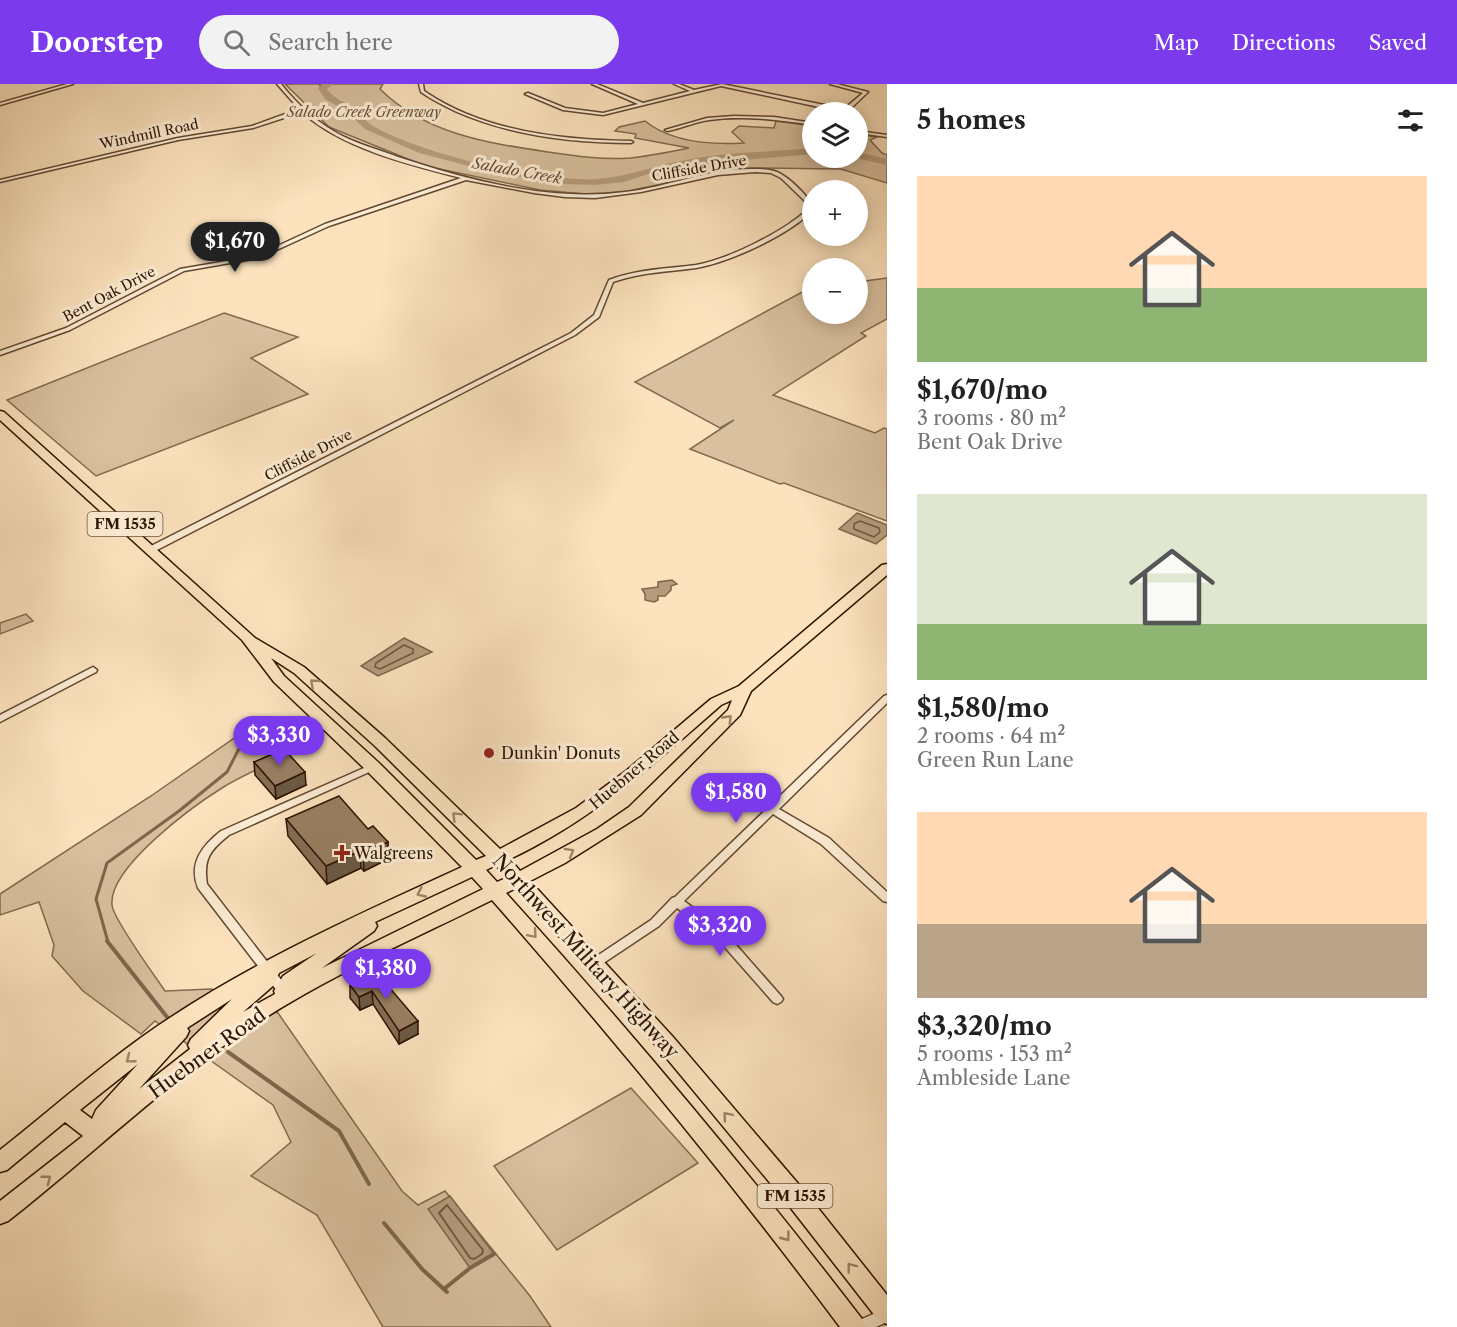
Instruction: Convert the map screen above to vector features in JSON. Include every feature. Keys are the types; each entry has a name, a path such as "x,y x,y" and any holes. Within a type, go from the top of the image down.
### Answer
{"main road":[{"name":"Northwest Military Highway","path":"0,414 248,637 299,670 394,755 498,857 595,963 798,1200 887,1314"},
{"name":"Huebner Road","path":"0,1163 149,1043 198,1012 268,972 397,905 498,857 582,812 632,775 716,702 744,689 887,568"},
{"name":"Northwest Military Highway","path":"248,637 279,679 373,767 494,890 639,1057 762,1207 854,1327"},
{"name":"Huebner Road","path":"0,1214 160,1084 247,1019 286,994 559,859 603,833 634,811 704,744 735,712 744,689"},
{"path":"679,732 704,744"},
{"path":"286,994 290,981 397,905"},
{"path":"160,1084 231,1011 267,980 268,972"},
{"path":"66,1111 98,1136 103,1116 174,1035 198,1012"}],"street":[{"path":"0,104 72,84"},
{"name":"Cliffside Drive","path":"152,549 573,334 597,316 611,281 633,273 717,261 780,231 810,210 810,204 784,178 766,171 738,171 625,194 593,196 534,191 467,178 419,166 327,130 302,110 279,84"},
{"path":"421,84 422,91 429,96 467,115 501,127 547,136 602,142 631,142"},
{"path":"594,84 644,105"},
{"path":"676,84 695,92"},
{"path":"832,84 866,92 856,102"},
{"path":"527,94 564,109 595,113 610,113 721,85 802,103"},
{"name":"Windmill Road","path":"0,181 178,139 253,128 302,110"},
{"path":"667,130 696,121 734,116 802,123"},
{"path":"868,133 887,136"},
{"name":"Bent Oak Drive","path":"0,353 68,329 182,270 257,257 327,225 467,178"},
{"path":"0,719 93,670"},
{"path":"595,963 647,928 887,698"},
{"path":"286,994 202,885 199,871 203,855 210,844 225,833 373,767"},
{"path":"772,809 825,841 887,898"},
{"path":"676,901 718,933 777,999"},
{"path":"860,1327 887,1314"}],"green space":[{"name":"Salado Creek Greenway","path":"285,84 383,84 380,89 417,117 458,134 503,145 589,157 630,158 689,148 635,138 636,134 615,131 619,127 645,121 679,138 718,143 744,143 732,132 739,126 774,128 776,121 802,125 802,168 868,168 868,136 877,137 870,140 882,153 887,155 887,183 841,169 755,168 734,169 624,192 596,195 540,190 425,166 329,127"},
{"path":"887,278 887,319 861,333 866,336 773,395 875,433 884,428 887,429 887,521 784,483 780,484 690,449 734,420 720,428 635,382 802,292 802,324 868,324 868,281"},
{"path":"224,313 298,337 251,358 308,394 96,476 7,400"},
{"path":"26,614 33,621 0,634 0,623"},
{"path":"253,725 283,757 222,788 173,823 155,839 137,856 114,890 112,905 114,912 165,991 211,989 278,1013 402,1191 418,1205 445,1191 530,1296 551,1327 383,1327 317,1215 251,1176 291,1142 273,1105 155,1021 141,1034 83,991 52,956 54,945 39,902 0,915 0,894 151,796"},
{"path":"631,1088 698,1163 557,1250 494,1166"}],"water":[{"path":"857,513 887,525 887,535 876,544 839,529"},
{"path":"672,580 677,584 671,586 671,590 665,596 658,596 658,600 654,602 645,600 642,589 658,587 658,582"},
{"path":"404,638 432,652 378,676 361,666"},
{"path":"450,1196 494,1254 470,1268 428,1209"}],"building":[{"path":"284,749 305,772 275,786 254,762"},
{"path":"339,796 368,829 373,826 388,842 326,866 286,819"},
{"path":"376,972 418,1021 399,1031 372,991 359,997 350,985"}],"waterway":[{"name":"Salado Creek","path":"319,84 322,88"},
{"name":"Salado Creek","path":"330,84 322,88 328,97 349,109 368,127 422,151 492,169 564,181 595,182 624,179 652,169 689,162 802,152"},
{"name":"Salado Creek","path":"868,157 887,162"},
{"path":"108,942 96,899 107,863 179,811 227,772 245,737"},
{"path":"107,941 167,1017"},
{"path":"228,1052 339,1131 369,1184"},
{"path":"384,1223 422,1269 447,1292"},
{"path":"444,1289 470,1268 494,1254"}],"place":[{"name":"Dunkin' Donuts","path":"489,753"},
{"name":"Walgreens","path":"342,853"}]}
